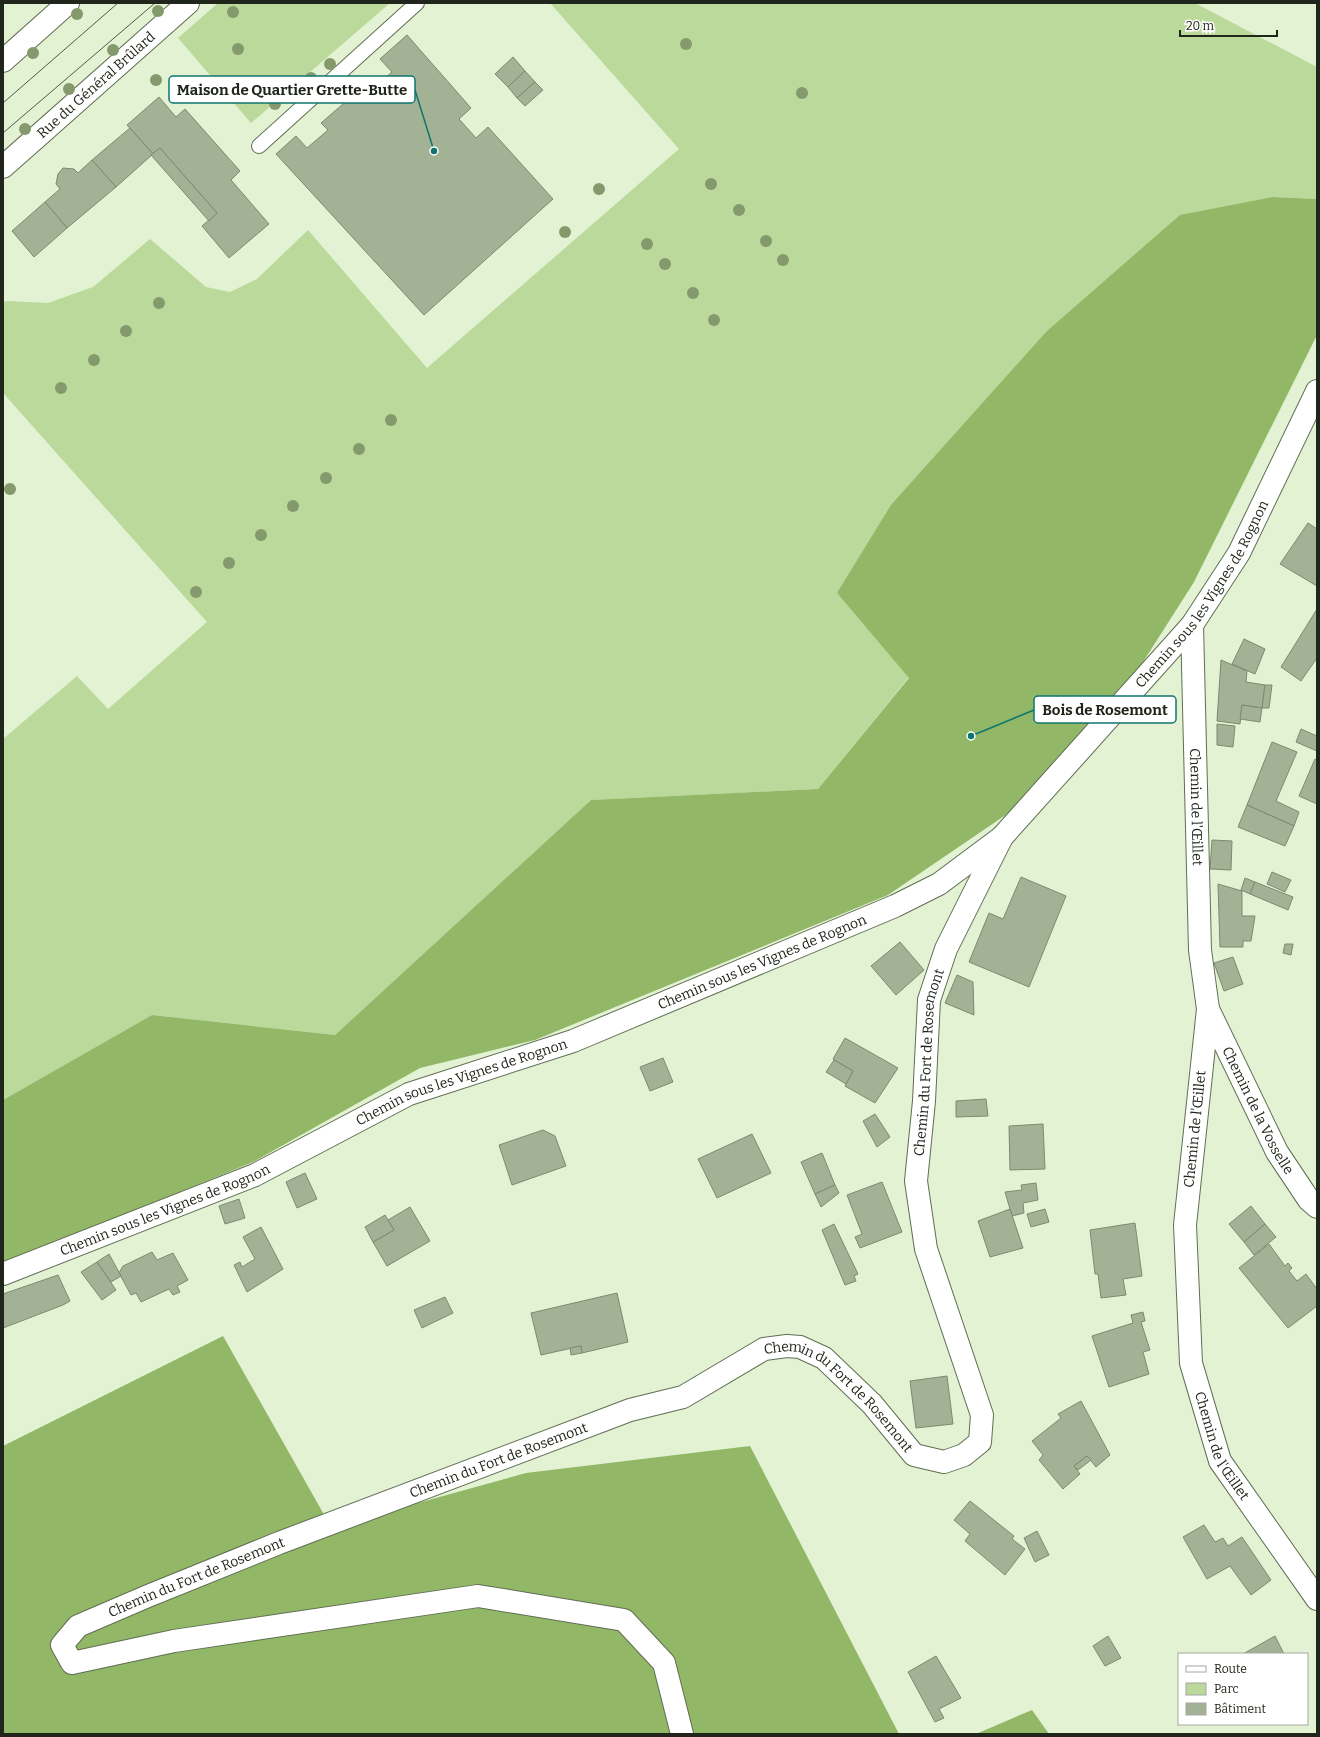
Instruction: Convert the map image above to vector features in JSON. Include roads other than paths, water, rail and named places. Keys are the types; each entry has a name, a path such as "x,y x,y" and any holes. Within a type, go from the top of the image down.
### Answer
{"street":[{"path":"3,61 68,3"},
{"name":"Rue du Général Brûlard","path":"3,166 188,3"},
{"name":"Chemin sous les Vignes de Rognon","path":"3,1274 255,1175 409,1094 573,1041 895,906 939,884 1002,837 1192,625 1240,553 1317,391"},
{"name":"Chemin de l'Œillet","path":"1192,625 1200,950 1208,1009 1185,1225 1191,1363 1220,1461 1317,1599"},
{"name":"Chemin du Fort de Rosemont","path":"682,1734 664,1663 624,1620 478,1596 174,1641 72,1663 62,1645 78,1626 279,1543 630,1410 683,1397 764,1349 787,1346 800,1347 824,1358 872,1404 914,1455 944,1462 964,1455 980,1442 982,1415 926,1249 916,1180 924,1101 929,1000 946,948 1002,837"},
{"name":"Chemin de la Vosselle","path":"1208,1009 1277,1152 1309,1200 1317,1207"}],"lane":[{"path":"259,146 417,3"}],"tram line":[{"path":"3,103 118,3"},
{"path":"3,133 155,3"}],"place":[{"name":"Maison de Quartier Grette-Butte","path":"434,151"},
{"name":"Bois de Rosemont","path":"971,736"}]}
